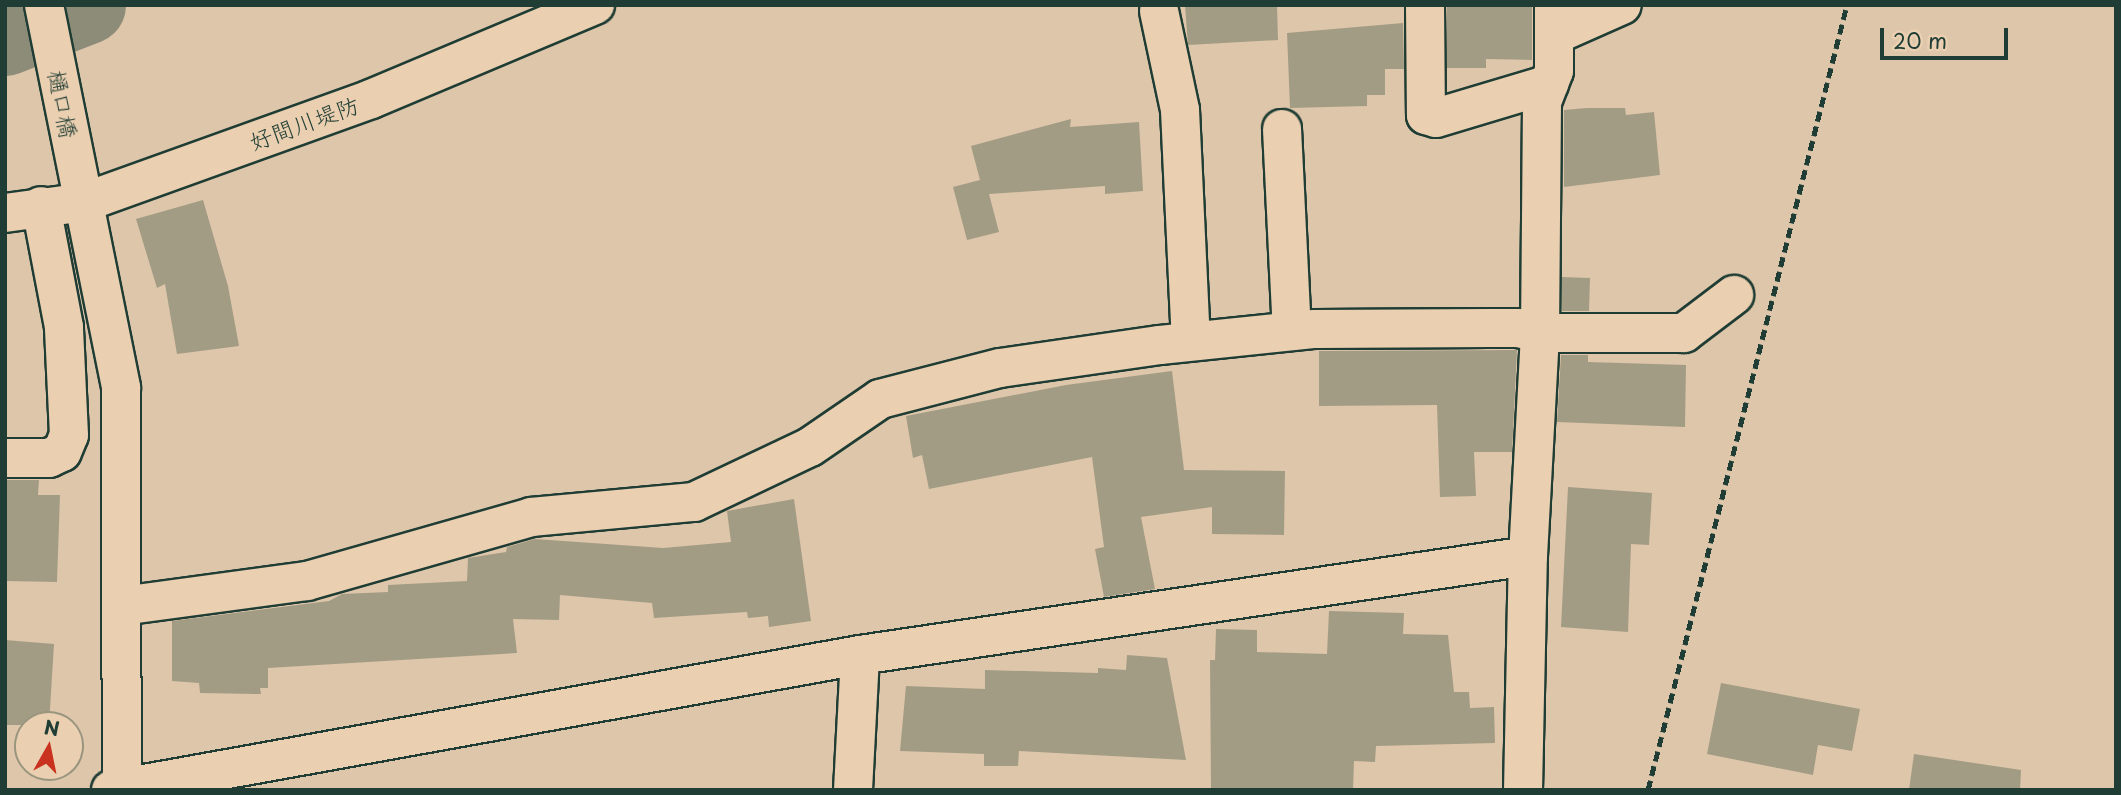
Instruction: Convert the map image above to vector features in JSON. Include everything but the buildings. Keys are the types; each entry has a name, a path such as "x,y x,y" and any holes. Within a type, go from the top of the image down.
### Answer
{"street":[{"name":"樋口橋","path":"44,5 121,388 119,789"},
{"name":"好間川堤防","path":"23,210 85,202 372,99 595,5"},
{"path":"1425,5 1426,115 1436,118 1549,84"},
{"path":"1523,790 1528,556 1540,333 1542,102 1554,71 1554,20 1622,5"},
{"path":"1159,11 1180,110 1191,341"},
{"path":"1282,128 1292,331"},
{"path":"5,458 50,458 62,452 69,435 64,327 23,210"},
{"path":"122,606 307,581 531,517 694,502 810,447 880,399 1000,368 1191,341 1292,331 1518,328 1540,333 1684,333 1734,295"},
{"path":"119,789 860,655 1528,556"},
{"path":"853,790 860,655"}],"waterway":[{"path":"5,37 87,5"}],"railway":[{"path":"1648,790 1847,5"}]}
